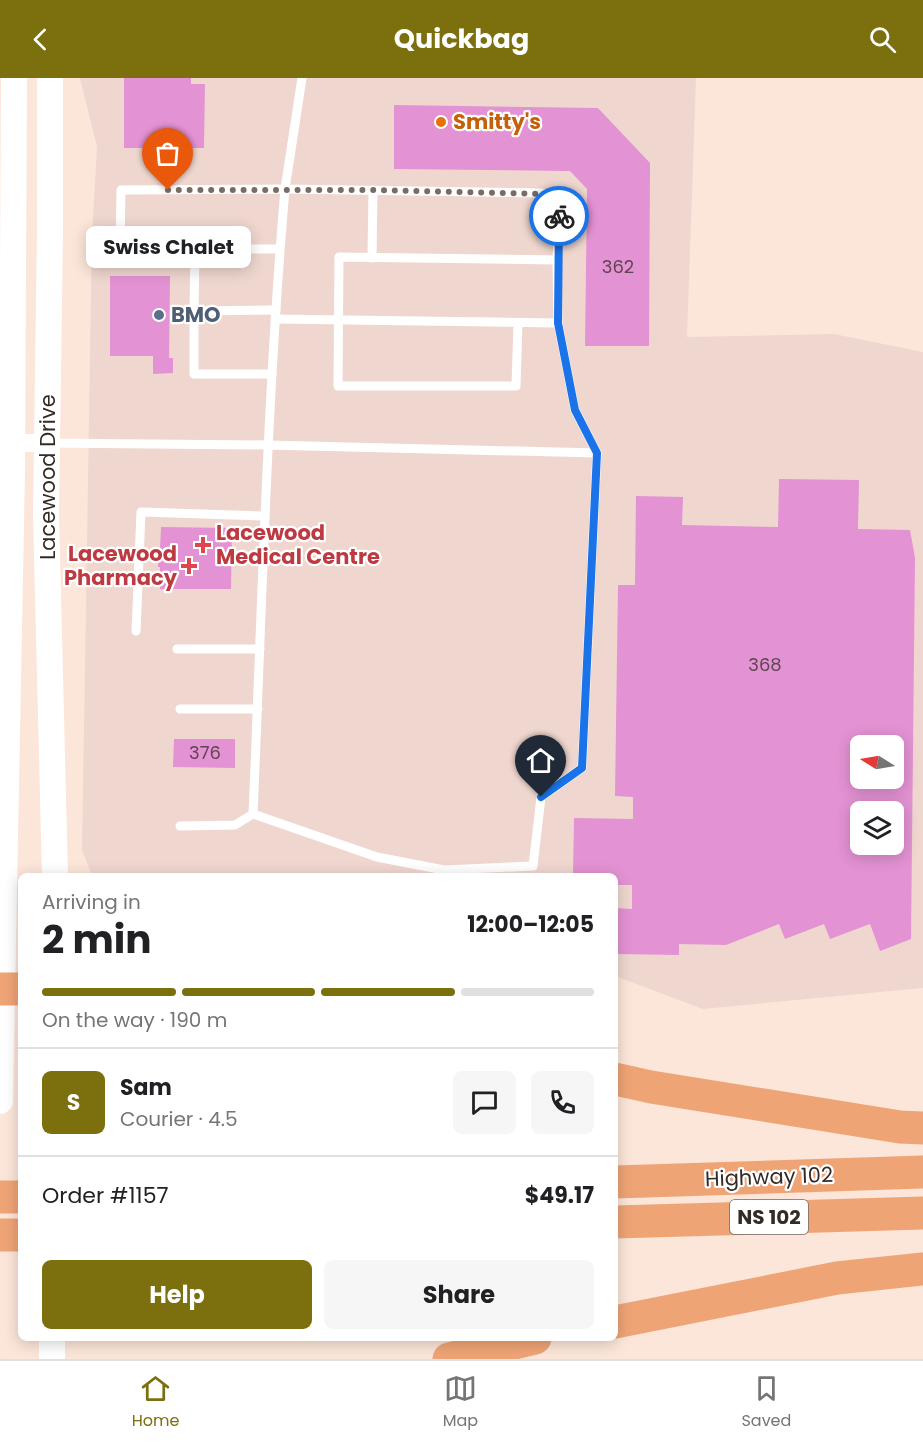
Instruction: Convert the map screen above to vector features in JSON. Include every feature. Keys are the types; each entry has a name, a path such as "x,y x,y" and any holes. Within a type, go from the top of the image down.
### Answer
{"highway":[{"path":"618,1080 900,1127 923,1128"},
{"name":"Highway 102","path":"618,1182 923,1172"},
{"path":"0,1197 18,1197"},
{"name":"Highway 102","path":"618,1222 923,1213"},
{"path":"0,1235 18,1235"},
{"path":"618,1321 837,1278 923,1269"},
{"path":"449,1359 523,1341"}],"main road":[{"name":"Lacewood Drive","path":"0,1101 8,989 6,443 13,82"},
{"name":"Lacewood Drive","path":"52,85 46,515 55,873"},
{"path":"52,1341 52,1359"}],"street":[{"path":"6,443 48,443"}],"lane":[{"path":"253,814 268,445 280,249 285,189 302,78"},
{"path":"253,814 377,857 444,870 533,866 541,797 582,768 597,453 575,410 558,323 559,215 542,194 285,189 121,190 120,249 280,249"},
{"path":"372,258 373,190"},
{"path":"195,249 194,374 272,374"},
{"path":"518,323 516,386 338,386 339,257 557,260"},
{"path":"194,311 338,320 558,323"},
{"path":"48,443 268,445 597,453"},
{"path":"136,631 141,512 265,516"},
{"path":"177,649 260,649"},
{"path":"180,709 258,709"},
{"path":"180,826 235,825 253,814"}],"shaded area":[{"path":"80,78 696,78 687,337 834,334 923,352 923,988 703,1009 618,977 618,873 91,873 82,850 92,234 97,147"}],"building":[{"path":"124,78 191,78 191,84 205,84 204,148 124,148"},
{"path":"394,105 598,108 650,163 649,346 585,346 587,189 570,171 394,169"},
{"path":"110,276 170,276 169,358 173,358 173,373 153,374 153,356 110,356"},
{"path":"779,479 859,480 858,529 910,530 915,558 911,939 880,951 870,924 830,939 824,924 785,939 779,924 726,945 679,944 679,955 618,954 618,908 632,909 632,885 618,885 618,873 573,873 574,818 633,819 633,797 615,796 618,585 635,585 636,496 683,497 682,525 778,527"},
{"path":"161,527 232,528 231,589 160,589 158,549 160,549"},
{"path":"174,739 235,739 235,768 173,767"}],"way so far":[{"path":"168,190 285,189 542,194 559,216"}],"place":[{"name":"Smitty's","path":"441,122"},
{"name":"Swiss Chalet","path":"168,190"},
{"name":"BMO","path":"159,315"},
{"name":"Lacewood Medical Centre","path":"203,545"},
{"name":"Lacewood Pharmacy","path":"189,566"}],"route":[{"path":"541,797 582,768 597,453 575,410 558,323 559,216"}]}
